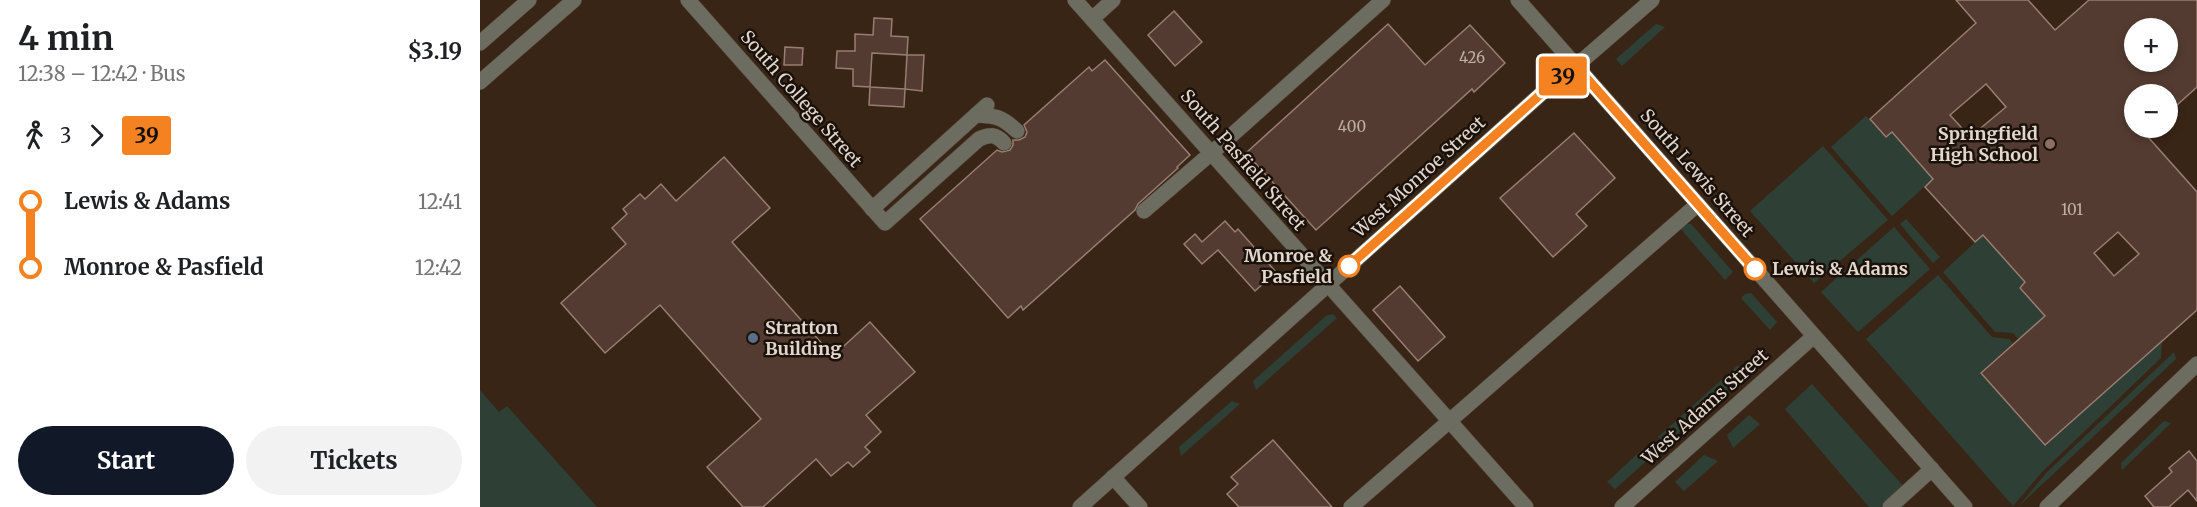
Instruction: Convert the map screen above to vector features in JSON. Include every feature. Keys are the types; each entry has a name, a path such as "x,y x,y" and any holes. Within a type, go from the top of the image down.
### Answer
{"street":[{"path":"480,43 529,0"},
{"path":"480,82 573,0"},
{"name":"South College Street","path":"688,0 885,224 979,139 993,135 1004,143"},
{"name":"South Pasfield Street","path":"1075,0 1526,507"},
{"path":"1092,19 1113,0"},
{"path":"1144,211 1383,0"},
{"name":"South Lewis Street","path":"1518,0 1965,507"},
{"name":"West Monroe Street","path":"1080,507 1551,85 1652,0"},
{"path":"872,209 981,110 1003,119 1017,132"},
{"path":"1351,507 1698,204"},
{"name":"West Adams Street","path":"1622,507 1814,336"},
{"path":"2047,507 2197,364"},
{"path":"1890,507 1932,469"},
{"path":"1113,477 1140,507"}],"green space":[{"path":"1656,24 1665,27 1622,66 1616,59"},
{"path":"1866,116 1886,138 1892,133 1933,179 1892,216 1831,147"},
{"path":"1823,146 1888,220 1814,283 1750,211"},
{"path":"1906,219 1940,257 1933,263 1900,224"},
{"path":"1691,224 1733,272 1725,280 1679,227"},
{"path":"1894,227 1930,269 1858,332 1821,292"},
{"path":"1983,235 2025,282 2019,288 2045,316 2018,339 2013,333 1995,332 1943,272"},
{"path":"1938,275 1992,337 2009,339 2013,343 1980,373 2044,445 2162,341 2161,358 2042,472 2013,506 1866,339"},
{"path":"1751,293 1777,322 1770,330 1741,298"},
{"path":"1333,314 1337,318 1256,390 1253,381 1326,316"},
{"path":"2174,352 2176,359 2018,507 2046,473"},
{"path":"1738,365 1744,375 1667,443 1658,437"},
{"path":"1812,384 1904,487 1881,507 1869,507 1785,409"},
{"path":"480,390 499,412 507,406 597,507 480,507"},
{"path":"1232,401 1240,404 1181,456 1179,447"},
{"path":"1749,415 1760,424 1733,448 1727,435"},
{"path":"2164,421 2171,423 2122,470 2121,463"},
{"path":"1645,447 1651,457 1615,489 1607,482"},
{"path":"1704,455 1718,461 1684,491 1675,482"}],"building":[{"path":"1956,0 2028,0 2055,30 2089,0 2197,0 2197,87 2178,104 2178,84 2124,84 2124,138 2149,138 2197,192 2197,310 2045,445 1981,373 2045,316 2020,288 2025,282 1983,235 1975,242 1925,187 1933,179 1892,132 1886,137 1870,119 1976,23","holes":["1986,84 2006,107 1970,137 1950,115","2118,232 2139,254 2114,276 2094,253"]},
{"path":"1174,11 1202,42 1175,66 1148,35"},
{"path":"874,18 892,19 891,36 908,37 907,55 872,53 870,87 853,86 853,69 836,68 837,51 855,51 855,34 873,35"},
{"path":"1388,24 1425,65 1470,25 1505,63 1474,92 1472,89 1316,230 1246,153"},
{"path":"785,47 803,48 802,65 784,65"},
{"path":"907,55 924,55 922,91 905,89"},
{"path":"1105,60 1190,155 1138,204 1135,210 1023,310 1021,306 1008,318 920,219 997,150 1002,152 1010,150 1013,140 1025,137 1027,132 1024,125 1089,67 1092,71"},
{"path":"870,87 905,89 904,107 869,105"},
{"path":"1574,133 1615,178 1576,214 1587,226 1553,257 1500,198"},
{"name":"Stratton Building","path":"724,157 770,208 732,242 833,356 870,322 915,372 866,415 881,432 865,447 870,452 853,467 848,462 831,476 816,459 763,507 743,507 707,467 761,419 660,305 605,353 561,303 626,244 612,228 627,214 623,209 640,194 645,199 661,184 676,201"},
{"path":"1225,221 1235,232 1238,229 1276,272 1255,291 1218,250 1202,264 1184,244 1195,234 1202,242"},
{"path":"1400,286 1445,337 1418,361 1373,310"},
{"path":"1273,440 1332,507 1239,507 1227,494 1238,484 1231,477"},
{"path":"2189,451 2197,461 2197,501 2188,490 2169,507 2154,507 2145,496 2172,472 2169,468"}],"bus line":[{"name":"39","path":"1349,266 1551,85 1576,66 1755,269"}],"place":[{"name":"Springfield High School","path":"2050,144"},
{"name":"Monroe & Pasfield","path":"1349,266"},
{"name":"Lewis & Adams","path":"1755,269"},
{"name":"Stratton Building","path":"753,338"}]}
